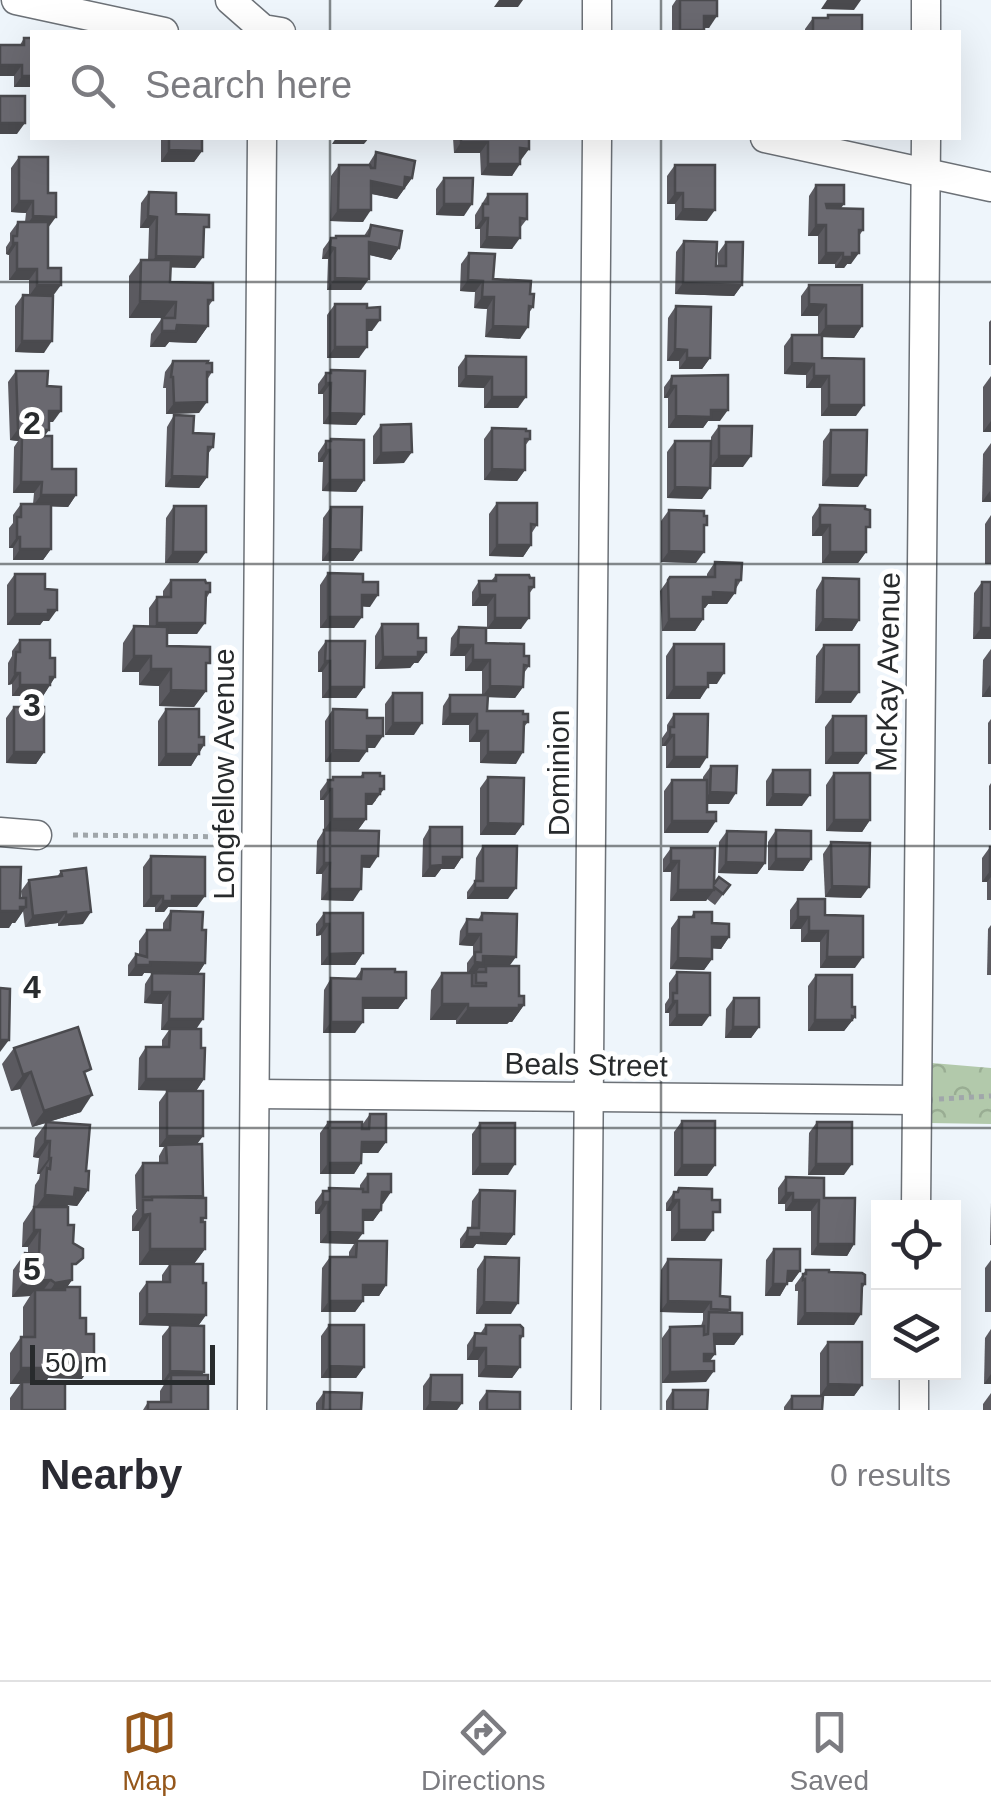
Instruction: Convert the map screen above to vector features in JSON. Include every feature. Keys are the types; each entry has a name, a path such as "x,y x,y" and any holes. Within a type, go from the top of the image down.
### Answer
{"street":[{"path":"16,0 155,30"},
{"path":"230,0 263,30"},
{"path":"263,0 265,30"},
{"path":"597,0 597,30"},
{"path":"926,0 926,30"},
{"name":"Longfellow Avenue","path":"252,1410 262,140"},
{"name":"Dominion","path":"586,1410 596,140"},
{"path":"775,140 991,187"},
{"name":"McKay Avenue","path":"917,1200 928,1099 926,140"},
{"path":"0,832 38,835"},
{"name":"Beals Street","path":"255,1094 928,1099"},
{"path":"914,1380 914,1410"}],"path":[{"path":"72,835 242,837"},
{"path":"928,1099 991,1096"}],"green space":[{"path":"932,1063 991,1068 991,1124 928,1123"}],"building":[{"path":"680,0 717,0 717,16 704,16 704,30 680,30"},
{"path":"862,15 862,30 813,30 813,18"},
{"path":"24,38 30,38 30,76 22,76 22,65 0,65 0,45 24,45"},
{"path":"0,96 25,96 25,123 0,123"},
{"path":"169,140 202,140 202,151 169,150"},
{"path":"529,140 529,149 520,148 520,164 488,164 488,142 461,142"},
{"path":"376,152 415,161 412,178 405,177 404,188 371,181 371,210 338,210 339,165 375,168"},
{"path":"19,157 48,157 48,193 56,193 56,217 33,216 33,201 19,201"},
{"path":"675,165 715,165 715,210 683,209 683,193 675,193"},
{"path":"444,178 473,178 472,204 444,204"},
{"path":"816,185 844,185 844,204 826,204 827,208 863,209 859,253 852,253 852,257 826,253 826,225 816,225"},
{"path":"149,192 176,193 176,214 209,215 209,227 204,227 203,257 156,256 157,217 148,216"},
{"path":"488,194 527,194 527,219 520,218 520,238 487,237 488,218 483,218 483,204 488,204"},
{"path":"18,222 48,222 48,268 61,268 61,285 37,285 37,269 17,269 17,243 13,243 13,236 17,236"},
{"path":"371,225 402,231 399,248 369,242 369,279 335,278 331,238 369,236"},
{"path":"684,241 717,242 716,266 726,266 726,242 743,242 742,285 683,283"},
{"path":"469,253 495,254 493,279 531,281 530,294 534,294 528,327 493,326 494,297 482,297 483,281 468,280"},
{"path":"141,260 171,260 170,282 213,283 213,300 208,300 208,326 177,325 176,331 162,331 162,318 175,318 176,302 140,301"},
{"path":"809,285 862,285 862,326 826,326 826,305 809,304"},
{"path":"23,295 53,296 52,341 22,341"},
{"path":"335,304 380,307 380,320 367,320 367,347 335,347"},
{"path":"676,306 711,307 710,358 687,358 687,350 675,349"},
{"path":"792,335 822,335 822,358 864,359 864,405 829,405 829,376 814,376 814,364 792,363"},
{"path":"466,356 526,357 526,397 492,397 492,377 466,376"},
{"path":"173,361 212,363 212,372 207,372 207,402 174,403"},
{"path":"16,371 48,371 47,386 61,387 61,411 49,411 49,430 18,429"},
{"path":"365,371 364,414 330,413 331,383 326,383 326,373"},
{"path":"728,375 728,410 711,410 711,417 676,416 672,376"},
{"path":"174,415 194,416 193,433 214,434 213,447 208,447 207,477 172,476"},
{"path":"411,424 412,452 381,453 381,425"},
{"path":"719,426 752,426 751,456 719,456"},
{"path":"492,428 530,431 530,439 525,439 525,470 492,469"},
{"path":"831,430 867,430 866,475 830,475"},
{"path":"22,436 52,436 52,469 76,469 76,495 41,495 42,482 21,482"},
{"path":"364,440 364,480 330,480 330,450 326,450 326,441"},
{"path":"675,441 711,441 710,488 675,487"},
{"path":"497,503 537,503 537,525 531,524 531,545 497,545"},
{"path":"21,504 51,504 51,549 20,549 17,517 21,517"},
{"path":"820,505 865,506 870,510 866,552 830,552 830,525 820,525"},
{"path":"174,506 206,506 206,552 173,552"},
{"path":"331,507 362,507 361,550 330,549"},
{"path":"669,510 704,511 704,552 669,551"},
{"path":"715,562 742,563 735,593 713,592 713,597 703,597 703,619 669,619 670,577 715,577"},
{"path":"328,573 363,574 363,582 378,582 378,595 362,595 362,617 328,617"},
{"path":"15,574 45,574 45,589 57,590 57,610 48,610 48,614 15,614"},
{"path":"496,575 534,578 534,587 529,587 529,618 495,618 495,595 480,595 479,581 496,581"},
{"path":"823,578 859,579 859,620 823,619"},
{"path":"171,580 210,583 205,623 157,623 157,597 171,597"},
{"path":"982,582 991,582 991,628 981,628"},
{"path":"382,624 418,624 418,638 426,638 426,652 418,652 418,657 383,657"},
{"path":"134,626 167,627 167,646 210,647 206,691 171,690 171,669 151,669 151,656 134,656"},
{"path":"459,627 486,628 486,643 524,644 529,666 524,665 523,687 490,686 490,660 473,660 473,645 458,645"},
{"path":"20,640 50,640 55,677 50,677 50,685 20,685 20,673 15,673"},
{"path":"326,641 365,641 364,687 330,687"},
{"path":"674,644 724,644 724,673 708,673 708,687 674,687"},
{"path":"824,645 859,645 859,692 823,692"},
{"path":"393,693 422,693 422,723 393,723"},
{"path":"450,695 488,695 487,711 528,714 523,752 488,752 488,731 477,731 477,714 450,714"},
{"path":"14,707 44,707 44,752 14,752"},
{"path":"166,709 199,709 199,737 204,737 204,745 199,745 199,754 166,754"},
{"path":"333,709 367,710 367,718 383,718 383,736 367,736 367,751 333,750"},
{"path":"674,714 708,714 707,757 674,757 670,727 674,727"},
{"path":"833,716 866,716 866,753 833,753"},
{"path":"711,766 737,766 736,793 710,792"},
{"path":"773,770 810,770 810,795 773,794"},
{"path":"363,773 384,776 380,794 366,794 366,819 332,819 332,789 328,789 328,780 363,777"},
{"path":"834,773 870,773 870,820 834,820"},
{"path":"488,777 524,778 523,824 488,823"},
{"path":"672,780 707,780 707,812 716,812 716,821 672,821"},
{"path":"430,827 462,827 462,857 443,857 443,865 430,866"},
{"path":"324,830 379,831 378,856 362,856 361,889 329,889 330,863 324,863"},
{"path":"776,830 811,831 811,859 776,859"},
{"path":"727,831 766,832 765,863 726,862"},
{"path":"831,842 870,843 869,887 832,886"},
{"path":"483,846 517,846 516,888 475,888 475,881 483,881"},
{"path":"671,848 715,848 714,884 719,877 730,885 723,894 714,887 678,890 679,861 671,861"},
{"path":"151,856 205,857 205,896 172,896 172,901 163,901 163,896 151,896"},
{"path":"0,867 21,867 20,898 26,898 26,907 20,907 20,911 0,911"},
{"path":"86,868 91,912 33,916 29,880"},
{"path":"798,899 825,899 825,915 863,916 863,957 827,957 828,931 809,931 809,917 798,917"},
{"path":"171,911 203,912 205,963 136,965 136,954 147,957 147,930 170,930"},
{"path":"694,912 712,912 712,923 729,924 729,937 712,937 712,959 678,958 679,917 694,917"},
{"path":"324,913 363,913 363,953 329,954 329,924 324,924"},
{"path":"482,913 517,914 516,957 483,956 483,963 475,962 475,952 481,952 481,934 467,934 467,919 482,920"},
{"path":"486,966 519,966 519,996 524,996 524,1005 468,1008 468,1004 442,1004 442,973 472,973 472,986 486,986 476,983 476,972 486,972"},
{"path":"362,969 406,972 406,998 363,998 363,1022 331,1022 331,978 361,979"},
{"path":"677,972 710,973 710,1015 677,1015 673,993 677,993"},
{"path":"152,973 204,974 203,1019 169,1019 170,992 152,992"},
{"path":"816,975 852,975 852,1020 815,1020"},
{"path":"0,988 10,989 9,1040 0,1040"},
{"path":"734,998 759,998 759,1027 733,1027"},
{"path":"78,1027 91,1069 84,1072 92,1095 44,1111 31,1072 23,1075 14,1048"},
{"path":"170,1029 201,1029 204,1079 146,1079 146,1047 169,1047"},
{"path":"167,1091 203,1091 203,1136 167,1136"},
{"path":"370,1114 386,1114 386,1142 362,1142 361,1163 328,1163 328,1122 362,1122 362,1129 369,1129"},
{"path":"682,1121 715,1121 715,1165 682,1165"},
{"path":"46,1122 90,1125 88,1190 75,1188 74,1197 45,1195 51,1158 50,1141 45,1141"},
{"path":"817,1122 852,1122 852,1164 816,1164"},
{"path":"480,1123 515,1123 515,1164 480,1164"},
{"path":"202,1144 203,1196 143,1197 143,1163 167,1163 166,1145"},
{"path":"368,1174 391,1174 391,1192 382,1192 381,1210 363,1210 363,1233 328,1232 328,1202 323,1202 323,1191 329,1188 368,1192"},
{"path":"786,1177 824,1178 824,1198 855,1198 854,1244 818,1244 819,1200 793,1200 793,1193 786,1193"},
{"path":"679,1188 712,1189 712,1200 720,1200 720,1212 713,1212 713,1230 679,1230 679,1200 673,1200"},
{"path":"480,1190 515,1191 514,1234 481,1233 481,1237 467,1237 468,1228 479,1228"},
{"path":"206,1198 206,1218 201,1218 205,1222 205,1249 150,1249 150,1214 143,1215 143,1200"},
{"path":"34,1207 68,1207 68,1225 74,1225 73,1243 83,1249 83,1258 72,1264 72,1280 24,1281 25,1253 39,1254 40,1230 34,1230"},
{"path":"357,1241 387,1241 386,1285 363,1285 363,1301 329,1301 330,1257 356,1257"},
{"path":"774,1249 800,1249 800,1271 788,1271 787,1284 773,1284"},
{"path":"485,1257 519,1258 518,1303 484,1302"},
{"path":"668,1259 721,1260 720,1296 730,1297 730,1310 711,1309 711,1302 668,1301"},
{"path":"170,1264 203,1264 206,1315 147,1314 147,1282 170,1282"},
{"path":"806,1270 865,1275 861,1314 805,1313"},
{"path":"80,1287 80,1318 86,1318 86,1334 94,1334 94,1362 56,1362 56,1368 21,1368 21,1337 35,1337 35,1290"},
{"path":"709,1312 742,1313 742,1334 714,1334 715,1354 704,1354 704,1361 714,1361 714,1371 670,1372 670,1327 704,1326 704,1335 708,1334"},
{"path":"170,1325 204,1326 204,1372 170,1371"},
{"path":"329,1325 364,1325 364,1367 329,1366"},
{"path":"486,1325 523,1328 520,1367 486,1366 486,1348 474,1348 475,1333 486,1334"},
{"path":"828,1342 862,1342 862,1385 828,1384"},
{"path":"171,1375 208,1375 208,1410 148,1410 148,1402 171,1402"},
{"path":"431,1375 462,1375 462,1403 430,1402"},
{"path":"22,1382 65,1382 65,1410 22,1410"},
{"path":"673,1390 708,1390 707,1410 673,1410"},
{"path":"487,1391 520,1392 520,1410 487,1410"},
{"path":"324,1392 362,1393 361,1410 323,1410"},
{"path":"792,1396 823,1396 822,1410 792,1410"}]}
